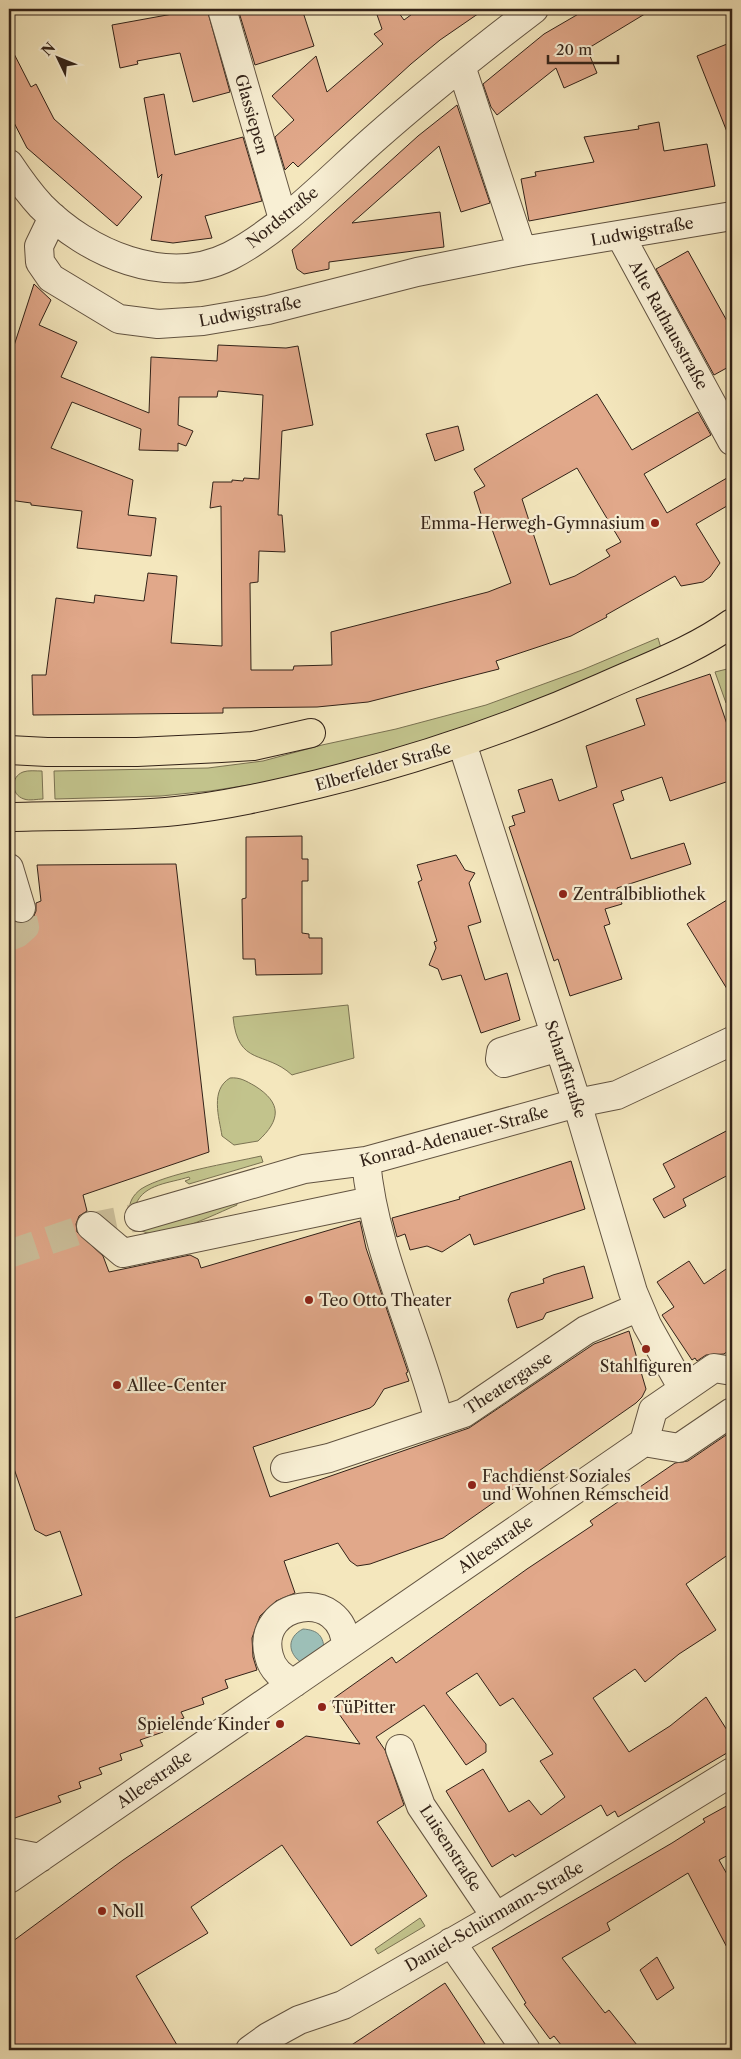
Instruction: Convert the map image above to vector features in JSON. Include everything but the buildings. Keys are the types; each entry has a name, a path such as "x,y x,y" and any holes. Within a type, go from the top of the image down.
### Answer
{"main road":[{"name":"Elberfelder Straße","path":"9,817 167,812 235,802 379,769 462,744 574,700 688,650 711,638 732,623"},
{"path":"9,750 128,752 221,748 253,746 311,733"}],"street":[{"name":"Glassiepen","path":"222,9 283,220"},
{"name":"Nordstraße","path":"9,164 24,186 52,216 80,238 119,258 170,269 199,266 228,257 260,238 283,220 408,109 534,9"},
{"path":"461,66 522,251"},
{"name":"Ludwigstraße","path":"52,216 39,246 40,262 51,278 118,319 158,324 203,321 268,310 418,272 522,251 732,216"},
{"name":"Alte Rathausstraße","path":"620,235 732,441"},
{"name":"Scharffstraße","path":"462,744 643,1316 683,1389"},
{"path":"9,868 20,907"},
{"name":"Konrad-Adenauer-Straße","path":"139,1217 304,1169 366,1161 577,1103 618,1095 732,1041"},
{"path":"366,1161 371,1201 439,1422"},
{"path":"91,1226 124,1253 371,1201"},
{"name":"Theatergasse","path":"285,1468 329,1458 464,1413 586,1330 643,1316"},
{"path":"732,1371 714,1368 652,1410 644,1442 679,1448 732,1412"},
{"name":"Alleestraße","path":"9,1879 644,1442"},
{"path":"294,1683 282,1676 271,1663 261,1626 275,1623 287,1611 303,1606 312,1607 320,1609 334,1618 344,1632 346,1647"},
{"name":"Luisenstraße","path":"400,1749 421,1806 496,1917"},
{"name":"Daniel-Schürmann-Straße","path":"250,2050 268,2037 299,2020 343,2005 496,1917 732,1772"},
{"path":"9,1852 40,1858"},
{"path":"451,1942 526,2050"}],"green space":[{"path":"658,638 661,648 507,715 386,755 281,780 210,791 161,796 55,799 54,771 208,768 263,761 486,705 582,670"},
{"path":"732,669 732,700 726,703 715,672"},
{"path":"27,771 42,771 43,799 26,800 20,797 14,786 14,782 19,774"},
{"path":"348,1005 354,1058 292,1075 282,1067 247,1051 236,1033 233,1017"},
{"path":"230,1078 240,1079 255,1086 264,1092 274,1105 274,1119 271,1126 258,1141 234,1145 222,1136 217,1104 220,1089"},
{"path":"261,1156 263,1162 189,1184 185,1181 190,1179 189,1177 158,1185 145,1192 136,1204 236,1201 237,1205 203,1220 162,1233 142,1231 134,1223 129,1212 131,1202 141,1189 152,1183 182,1173"},
{"path":"420,1918 425,1926 378,1954 375,1949"}],"water":[{"path":"303,1629 316,1632 319,1635 323,1641 324,1651 302,1663 294,1655 291,1645 294,1636"}],"tunnel":[{"path":"9,937 17,934 25,927 21,908"},
{"path":"9,1254 89,1227 139,1217"}],"place":[{"name":"Emma-Herwegh-Gymnasium","path":"655,523"},
{"name":"Zentralbibliothek","path":"563,894"},
{"name":"Teo Otto Theater","path":"309,1300"},
{"name":"Stahlfiguren","path":"646,1349"},
{"name":"Allee-Center","path":"117,1385"},
{"name":"Fachdienst Soziales und Wohnen Remscheid","path":"472,1485"},
{"name":"TüPitter","path":"322,1707"},
{"name":"Spielende Kinder","path":"280,1724"},
{"name":"Noll","path":"102,1911"}]}
